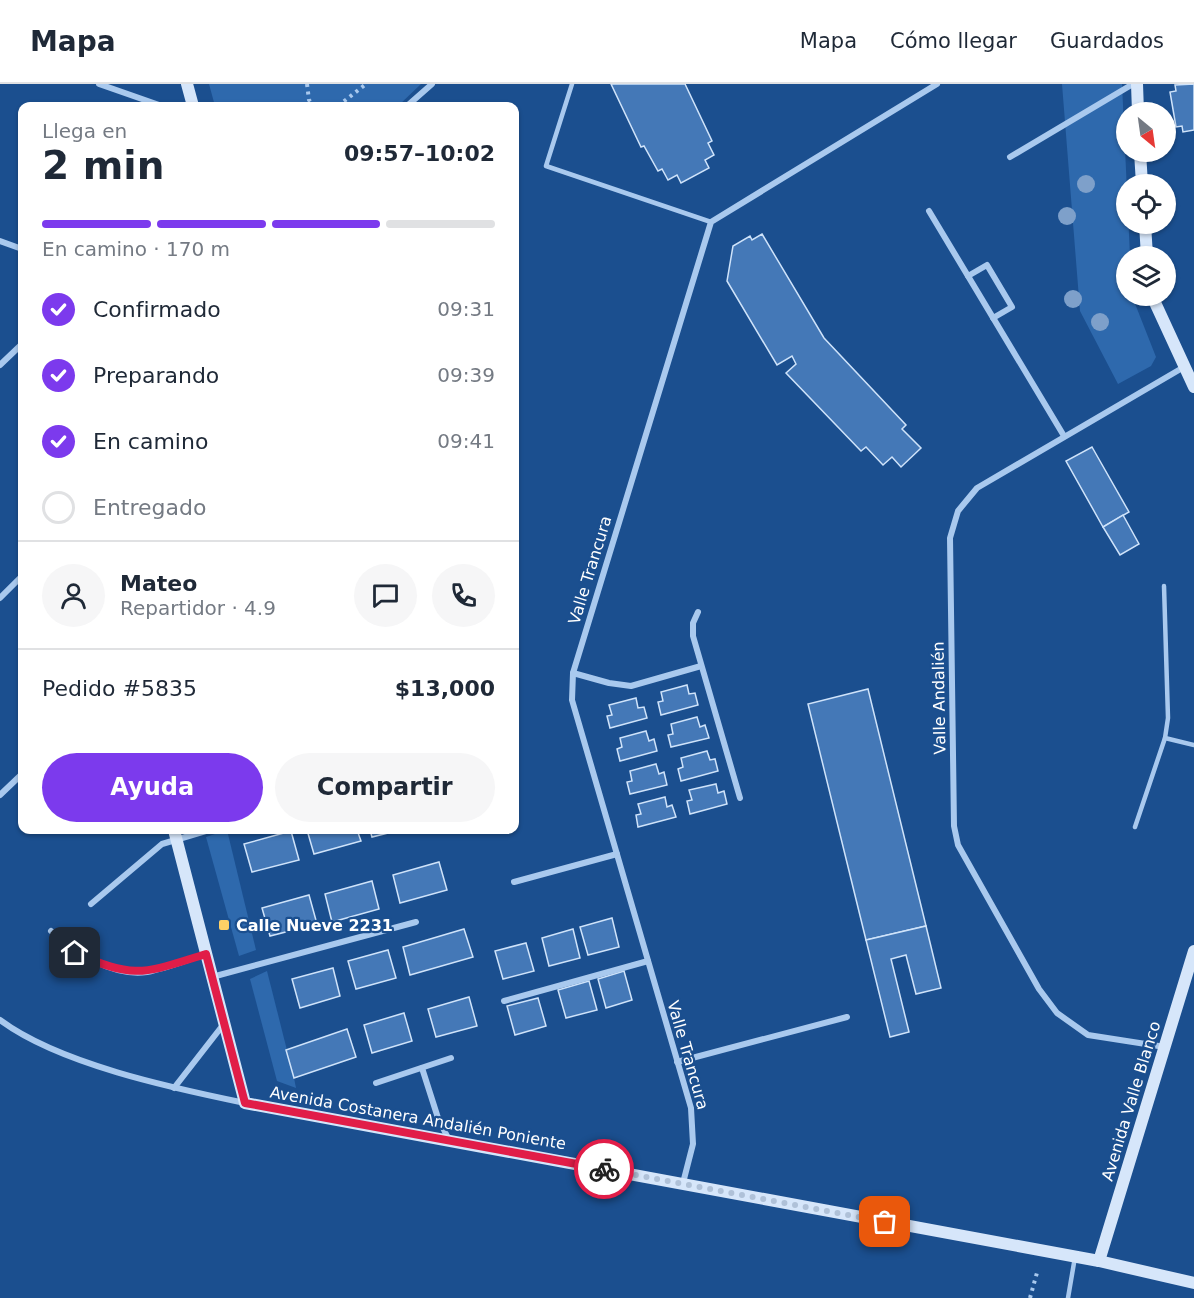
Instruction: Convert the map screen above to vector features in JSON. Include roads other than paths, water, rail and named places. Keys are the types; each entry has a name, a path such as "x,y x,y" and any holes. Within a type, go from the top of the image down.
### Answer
{"street":[{"path":"99,84 151,102"},
{"path":"187,84 192,102"},
{"path":"412,102 432,84"},
{"path":"711,222 937,84"},
{"path":"1010,157 1135,84 1137,102"},
{"path":"929,211 1064,436"},
{"name":"Valle Trancura","path":"683,1184 694,1132 690,1108 572,700 573,673 711,222"},
{"path":"0,241 18,248"},
{"path":"968,276 987,264 1012,308 993,318"},
{"path":"1157,306 1194,387"},
{"path":"0,365 18,348"},
{"name":"Valle Andalién","path":"1165,1047 1088,1035 1057,1013 1039,989 967,864 958,844 954,826 950,538 953,524 966,498 977,488 1185,367"},
{"path":"0,598 18,580"},
{"path":"698,612 693,623 693,636 740,798"},
{"path":"573,673 609,683 631,686 701,666"},
{"path":"0,795 18,778"},
{"path":"91,904 175,834 245,1103"},
{"path":"514,882 616,854"},
{"path":"212,977 416,922"},
{"path":"51,931 75,953 126,972 148,972 206,954"},
{"name":"Avenida Valle Blanco","path":"1099,1261 1194,951"},
{"path":"504,1001 648,961"},
{"path":"677,1062 847,1017"},
{"name":"Avenida Costanera Andalién Poniente","path":"0,1020 34,1041 69,1055 174,1088 1099,1261 1194,1283"},
{"path":"174,1088 224,1024"},
{"path":"376,1083 451,1058"},
{"path":"422,1068 438,1118 449,1141"}],"lane":[{"path":"572,84 546,166 711,222"},
{"path":"1135,827 1165,738 1169,699 1164,586"},
{"path":"1165,738 1194,745"},
{"path":"1068,1298 1075,1257"}],"place":[{"name":"Calle Nueve 2231","path":"224,925"}]}
